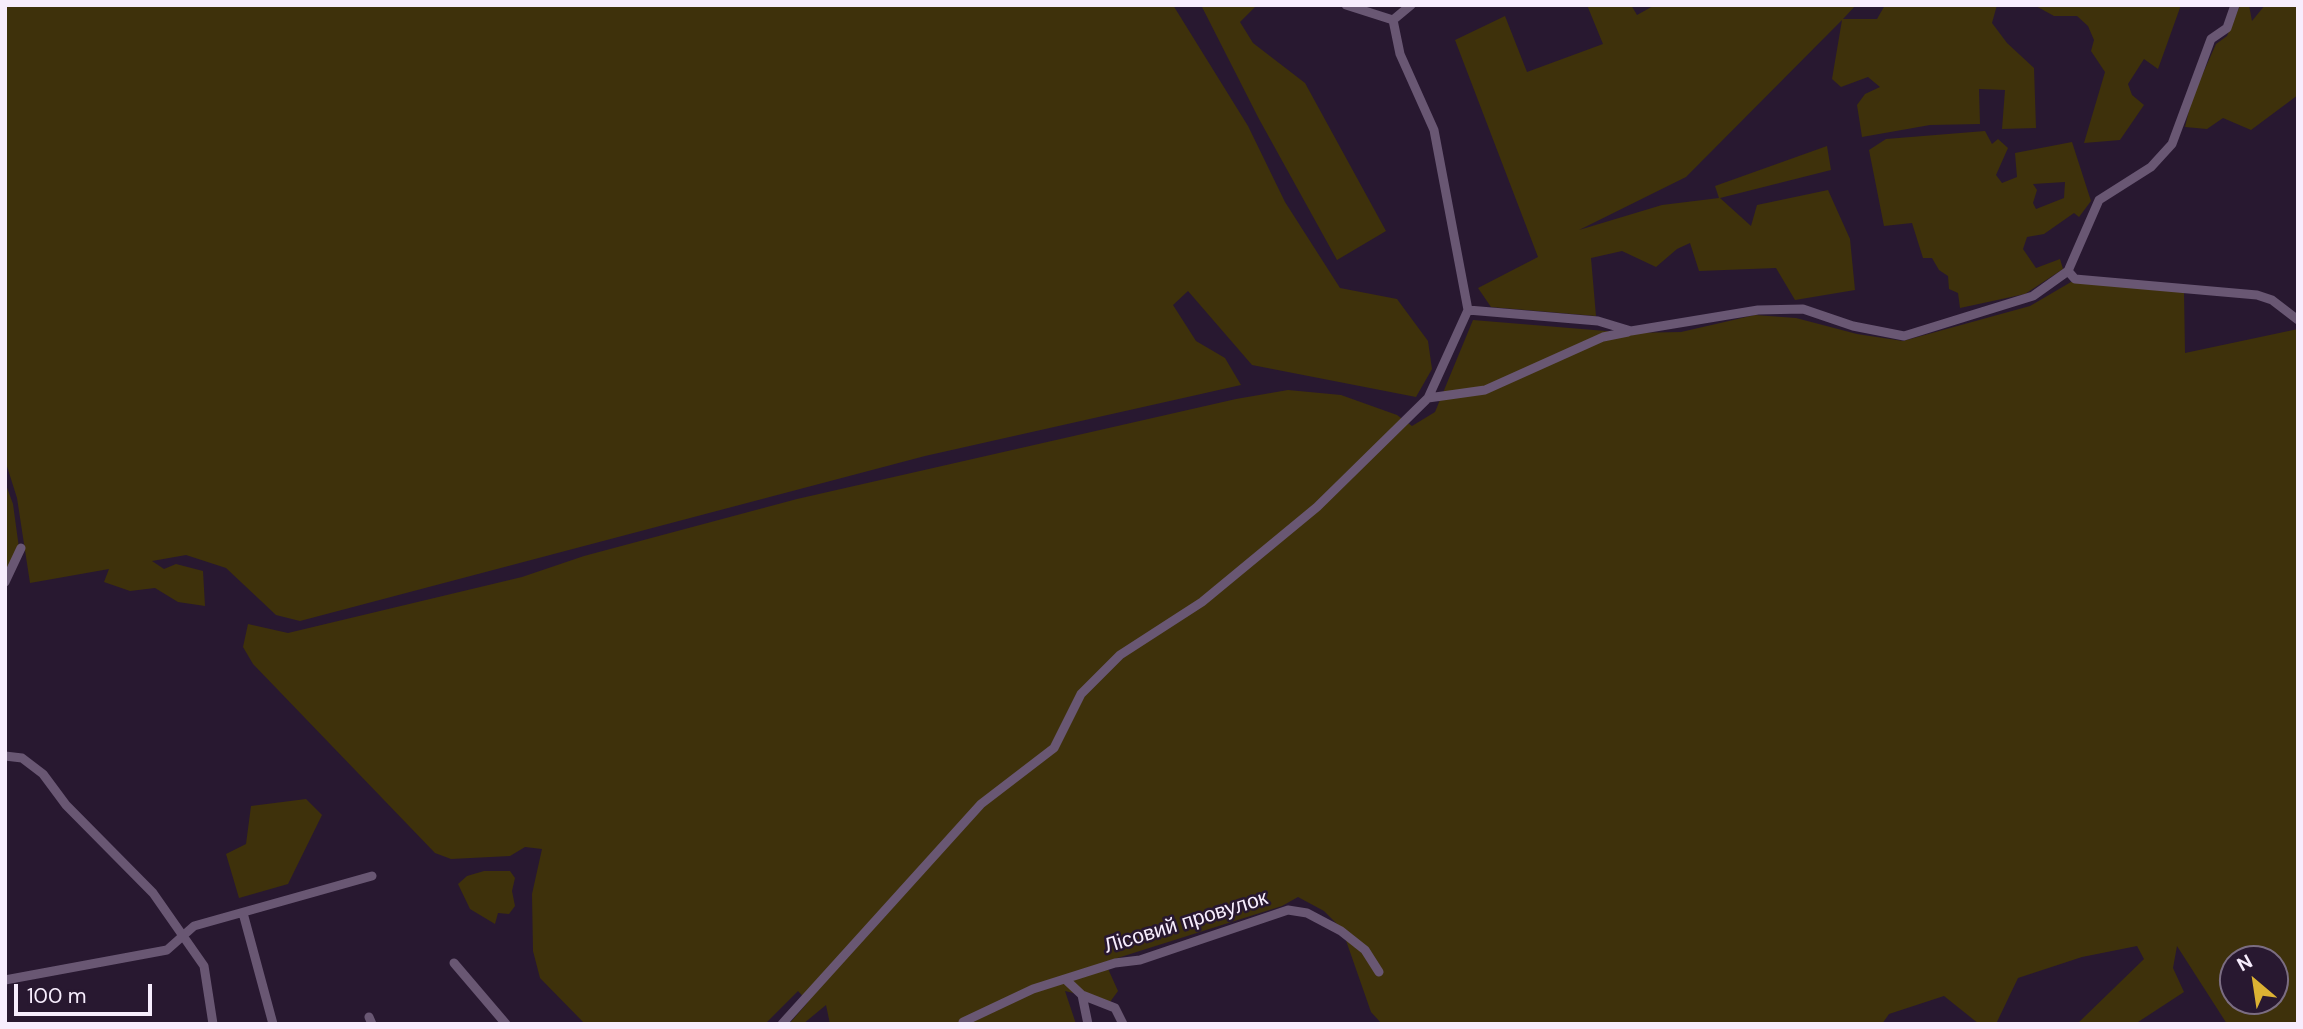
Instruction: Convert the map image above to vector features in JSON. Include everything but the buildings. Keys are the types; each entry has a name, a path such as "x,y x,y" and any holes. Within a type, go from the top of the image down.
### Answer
{"street":[{"path":"1346,5 1393,20"},
{"path":"1393,20 1411,5"},
{"path":"1428,398 1485,390 1591,342 1631,331 1758,310 1803,309 1853,326 1904,337 2033,296 2068,271 2099,200 2132,182 2163,157 2172,144 2211,39 2227,28 2235,5"},
{"path":"782,1024 981,804 1054,748 1081,694 1120,655 1202,602 1317,507 1428,398 1468,310 1434,130 1400,54 1393,20"},
{"path":"2068,271 2075,279 2257,295 2272,300 2298,320"},
{"path":"1468,310 1549,319 1598,321 1631,331"},
{"path":"5,582 21,548"},
{"path":"5,756 22,758 43,774 66,805 153,893 181,937 204,966 213,1024"},
{"path":"5,980 167,950 194,926 372,876"},
{"name":"Лісовий провулок","path":"961,1023 1033,989 1115,963 1140,960 1288,911 1307,913 1341,931 1365,950 1379,972"},
{"path":"243,913 273,1024"},
{"path":"454,963 506,1024"},
{"path":"1065,979 1082,995 1115,1008 1123,1024"},
{"path":"1082,995 1088,1024"}],"shaded area":[{"path":"5,5 1173,5 1248,126 1285,202 1340,288 1397,299 1428,341 1432,369 1416,397 1252,365 1188,291 1173,305 1196,341 1225,358 1241,385 925,456 300,621 276,615 226,568 186,555 152,561 164,569 176,564 203,571 205,606 178,602 155,588 130,591 104,582 109,569 30,583 17,498 5,460"},
{"path":"1201,5 1255,7 1240,22 1253,43 1305,83 1386,231 1337,260 1259,119"},
{"path":"1587,5 1631,5 1637,15 1655,5 1856,5 1843,19 1877,19 1885,5 1997,5 1992,23 2007,43 2034,68 2036,128 2002,129 2005,90 1979,89 1980,124 1930,125 1862,137 1857,105 1865,94 1880,87 1868,77 1841,87 1832,79 1842,20 1686,177 1579,230 1662,205 1719,198 1715,186 1827,146 1831,170 1720,198 1751,226 1757,205 1828,190 1850,239 1855,290 1795,300 1776,268 1699,271 1690,243 1677,249 1656,267 1622,251 1591,258 1596,316 1491,307 1478,288 1538,257 1455,40 1505,16 1527,72 1603,44"},
{"path":"2034,5 2181,5 2158,69 2144,59 2128,84 2132,95 2144,105 2120,140 2084,143 2105,72 2091,51 2094,40 2088,26 2077,16 2054,16"},
{"path":"2240,5 2249,5 2252,21 2265,5 2298,5 2298,95 2251,130 2223,118 2207,129 2185,127 2192,98 2216,44 2227,36"},
{"path":"1985,131 1992,144 1998,139 2008,148 1996,175 2002,183 2017,177 2015,153 2072,142 2091,201 2079,217 2074,213 2044,234 2027,237 2023,249 2036,268 2060,259 2063,269 2025,294 1960,308 1958,293 1949,289 1948,276 1939,270 1932,258 1923,258 1912,223 1884,226 1869,150 1886,139","holes":["2065,182 2064,198 2036,209 2033,203 2037,190 2033,184"]},
{"path":"2071,282 2184,291 2185,353 2298,329 2298,1024 2227,1024 2221,1015 2289,1015 2289,945 2219,945 2219,1012 2177,946 2173,968 2184,992 2135,1024 2077,1024 2144,959 2137,946 2082,957 2018,978 1996,1024 1979,1024 1944,996 1889,1014 1882,1024 1382,1024 1371,1012 1342,929 1324,911 1298,897 1282,906 1105,962 1118,991 1110,1002 1065,991 1076,1024 830,1024 826,1005 803,1024 789,1024 808,1002 798,991 765,1024 585,1024 540,978 533,951 532,894 542,849 525,847 510,856 451,859 435,853 253,664 243,647 248,624 288,633 522,577 584,556 797,499 1236,399 1288,390 1341,395 1397,415 1412,426 1435,412 1473,320 1630,333 1681,332 1755,315 1796,318 1857,334 1903,341 2030,306"},
{"path":"5,482 13,504 19,548 5,575"},
{"path":"306,799 322,815 288,884 239,898 226,854 246,844 251,806"},
{"path":"484,871 510,871 515,878 512,891 515,906 509,914 498,913 495,924 470,909 458,884 467,876"}]}
